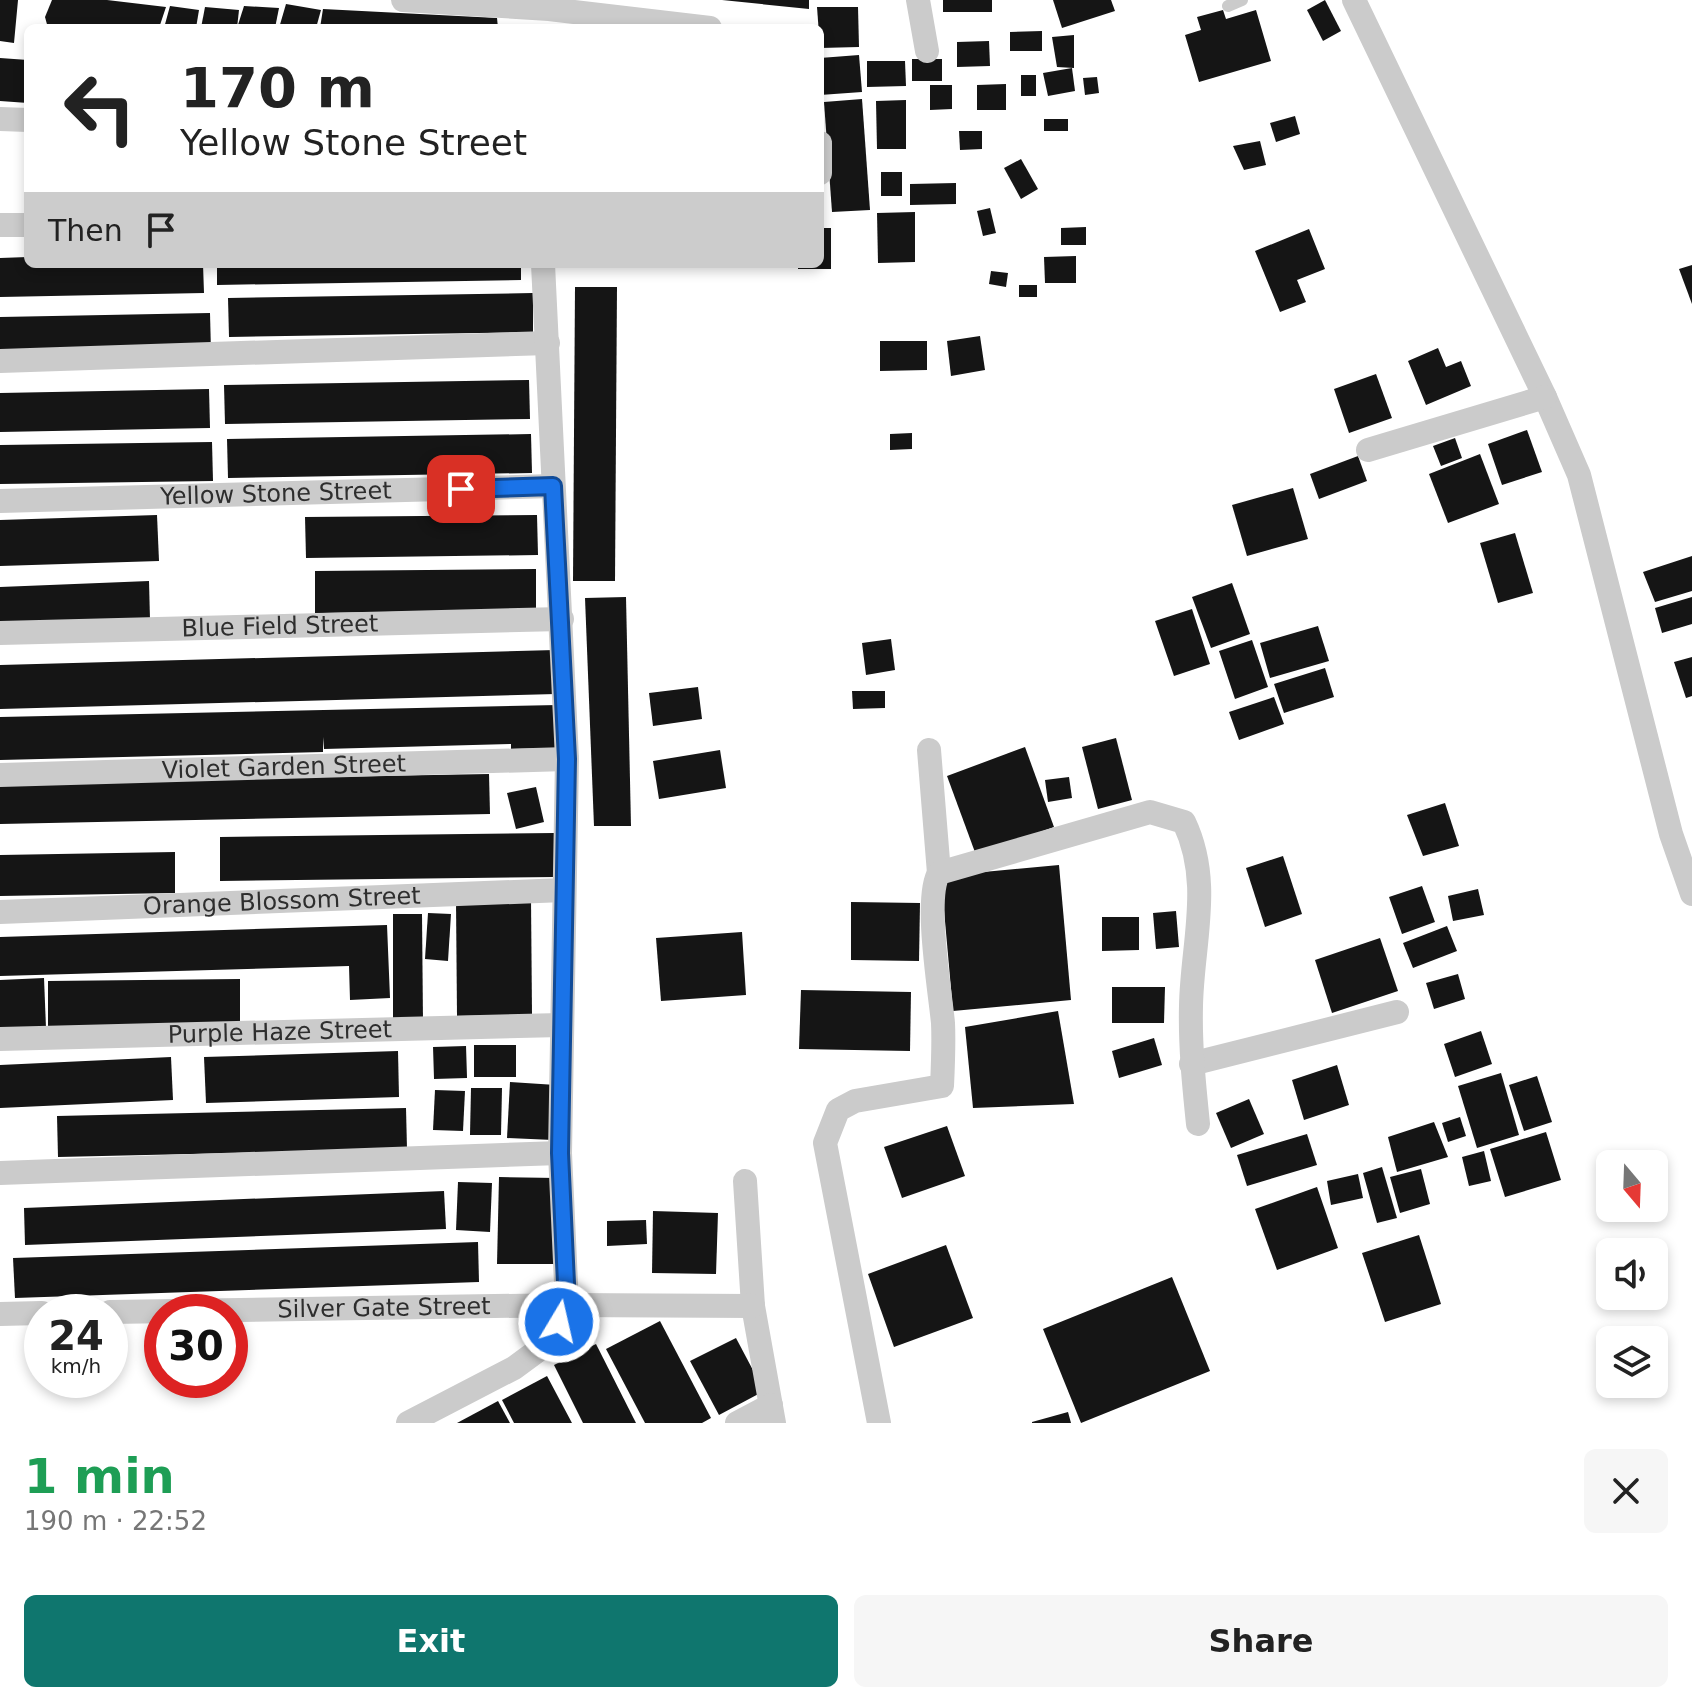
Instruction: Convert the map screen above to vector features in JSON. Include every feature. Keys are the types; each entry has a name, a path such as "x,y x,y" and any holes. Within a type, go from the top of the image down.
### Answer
{"street":[{"path":"403,0 548,18 645,24"},
{"path":"918,0 927,51"},
{"path":"1354,0 1545,397 1579,475 1671,834 1692,894"},
{"path":"0,119 24,120"},
{"path":"0,225 24,225"},
{"path":"408,1423 514,1368 552,1340 567,1305 560,1153 567,759 543,268"},
{"path":"0,361 548,343"},
{"path":"1368,450 1545,397"},
{"name":"Yellow Stone Street","path":"0,501 553,486"},
{"name":"Blue Field Street","path":"0,633 562,619"},
{"path":"879,1423 825,1143 838,1110 855,1101 942,1086 943,1025 934,917 934,890 939,873 929,750"},
{"name":"Violet Garden Street","path":"0,775 567,759"},
{"path":"939,873 1150,812 1184,822 1195,844 1200,880 1191,1003 1191,1064 1198,1124"},
{"name":"Orange Blossom Street","path":"0,912 564,890"},
{"path":"1191,1064 1397,1012"},
{"name":"Purple Haze Street","path":"0,1039 561,1025"},
{"path":"0,1173 560,1153"},
{"path":"737,1423 772,1414 753,1306 745,1181"},
{"name":"Silver Gate Street","path":"128,1312 567,1305 753,1306"},
{"path":"0,1314 24,1313"}],"lane":[{"path":"1228,6 1242,0"}],"building":[{"path":"0,0 18,0 14,43 0,41"},
{"path":"52,0 107,0 166,7 160,24 47,24 45,17"},
{"path":"722,0 809,0 809,9"},
{"path":"943,0 992,0 992,12 943,12"},
{"path":"1053,0 1111,0 1115,11 1062,28"},
{"path":"1325,0 1341,31 1323,41 1307,10"},
{"path":"286,4 321,10 317,24 280,24"},
{"path":"170,6 199,10 197,24 165,24"},
{"path":"244,6 279,8 276,24 238,24"},
{"path":"205,7 239,10 237,24 202,24"},
{"path":"817,7 858,7 859,47 824,48 824,24 818,24"},
{"path":"323,9 497,18 498,24 321,24"},
{"path":"1223,10 1226,19 1256,10 1271,61 1199,82 1185,35 1201,30 1197,17"},
{"path":"1042,31 1042,51 1010,51 1010,32"},
{"path":"1074,35 1074,68 1057,67 1052,37"},
{"path":"989,41 990,66 957,67 957,42"},
{"path":"859,55 862,92 824,95 824,58"},
{"path":"0,58 24,60 24,103 0,101"},
{"path":"912,59 942,59 942,81 912,81"},
{"path":"867,61 905,61 906,86 867,87"},
{"path":"1072,68 1075,91 1048,96 1043,73"},
{"path":"1021,75 1036,75 1036,96 1021,96"},
{"path":"1097,77 1099,93 1085,95 1083,78"},
{"path":"1006,84 1006,110 977,110 977,85"},
{"path":"930,85 952,85 952,109 930,110"},
{"path":"862,99 870,210 832,212 824,102"},
{"path":"906,100 906,149 877,149 876,101"},
{"path":"1295,116 1300,134 1276,142 1270,123"},
{"path":"1044,119 1068,119 1068,131 1044,131"},
{"path":"959,131 982,131 982,149 960,150"},
{"path":"1260,141 1266,165 1244,170 1233,146"},
{"path":"1021,159 1038,189 1021,199 1004,168"},
{"path":"881,172 902,172 902,196 881,196"},
{"path":"956,183 956,204 910,205 910,184"},
{"path":"990,208 996,233 983,236 977,211"},
{"path":"915,212 915,262 878,263 877,213"},
{"path":"1086,227 1086,245 1061,245 1061,228"},
{"path":"824,228 831,228 831,269 798,269 824,268"},
{"path":"1309,229 1325,269 1297,280 1306,302 1280,312 1255,251"},
{"path":"1076,256 1076,283 1045,283 1044,257"},
{"path":"24,257 24,268 203,268 204,293 0,297 0,258"},
{"path":"1692,265 1692,304 1679,269"},
{"path":"217,268 521,268 521,280 217,285"},
{"path":"991,271 1008,273 1006,287 989,284"},
{"path":"1019,285 1037,285 1037,297 1019,297"},
{"path":"575,287 617,287 615,581 573,581"},
{"path":"533,293 533,332 229,337 228,298"},
{"path":"210,313 211,352 0,356 0,317"},
{"path":"980,336 985,370 951,376 947,341"},
{"path":"880,341 927,341 927,370 880,371"},
{"path":"1438,348 1446,367 1461,361 1471,386 1426,405 1408,361"},
{"path":"1376,374 1392,418 1349,433 1334,389"},
{"path":"529,380 530,419 225,424 224,385"},
{"path":"209,389 210,428 0,432 0,393"},
{"path":"1527,430 1542,472 1502,485 1488,444"},
{"path":"912,433 912,449 890,450 890,434"},
{"path":"531,434 532,473 228,478 227,439"},
{"path":"1455,438 1462,458 1441,466 1433,446"},
{"path":"212,442 213,481 0,484 0,445"},
{"path":"1480,454 1499,504 1448,523 1429,474"},
{"path":"1358,456 1367,481 1319,499 1310,474"},
{"path":"1293,488 1308,539 1247,556 1232,505"},
{"path":"157,515 159,561 0,566 0,520"},
{"path":"537,515 538,555 306,558 305,517"},
{"path":"1515,533 1533,593 1498,603 1480,543"},
{"path":"1692,556 1692,591 1655,602 1643,572"},
{"path":"536,569 536,610 315,613 315,571"},
{"path":"149,581 150,620 0,626 0,587"},
{"path":"1232,583 1250,634 1211,648 1192,597"},
{"path":"626,597 631,826 594,826 585,598"},
{"path":"1692,597 1692,624 1662,633 1655,608"},
{"path":"1192,609 1210,664 1174,676 1155,621"},
{"path":"1318,626 1329,661 1270,678 1260,643"},
{"path":"891,639 895,670 866,675 862,643"},
{"path":"1252,640 1268,687 1235,699 1219,651"},
{"path":"555,650 556,694 0,709 0,665"},
{"path":"1692,657 1692,696 1686,698 1674,662"},
{"path":"1325,668 1334,697 1284,713 1274,684"},
{"path":"698,687 702,719 653,726 649,693"},
{"path":"852,691 885,691 885,708 853,709"},
{"path":"1274,697 1284,724 1239,740 1229,712"},
{"path":"558,705 559,748 511,749 511,744 324,749 323,737 323,752 0,760 0,717"},
{"path":"1116,738 1132,800 1098,809 1082,747"},
{"path":"1025,747 1054,827 976,855 947,776"},
{"path":"720,750 726,788 659,799 653,761"},
{"path":"489,774 490,814 0,824 0,783"},
{"path":"1069,777 1072,798 1048,802 1045,780"},
{"path":"536,787 544,822 516,829 507,793"},
{"path":"1445,803 1459,846 1423,856 1407,815"},
{"path":"555,833 556,877 220,881 220,837"},
{"path":"175,852 175,893 0,896 0,855"},
{"path":"1283,856 1302,914 1265,927 1246,868"},
{"path":"1059,865 1071,1000 953,1011 941,876"},
{"path":"1422,886 1435,922 1402,934 1389,897"},
{"path":"1478,889 1484,915 1453,921 1448,896"},
{"path":"531,899 532,1015 457,1016 456,901"},
{"path":"851,902 920,903 919,961 851,960"},
{"path":"1176,911 1179,947 1156,949 1153,913"},
{"path":"428,913 451,914 448,961 425,959"},
{"path":"393,914 422,914 423,1023 393,1023"},
{"path":"1102,917 1139,917 1139,950 1102,951"},
{"path":"387,925 390,998 350,1000 349,966 0,976 0,937"},
{"path":"1447,926 1457,951 1413,968 1403,943"},
{"path":"742,932 746,995 661,1001 656,938"},
{"path":"1380,938 1398,991 1332,1013 1315,960"},
{"path":"1458,974 1465,999 1434,1009 1426,983"},
{"path":"44,978 46,1028 0,1030 0,980"},
{"path":"240,979 240,1030 48,1032 48,981"},
{"path":"1112,987 1165,987 1164,1023 1112,1023"},
{"path":"801,990 911,992 910,1051 799,1049"},
{"path":"1058,1011 1074,1104 973,1108 965,1027"},
{"path":"1481,1031 1492,1064 1455,1077 1444,1044"},
{"path":"1154,1038 1162,1065 1119,1078 1112,1051"},
{"path":"474,1045 516,1045 516,1077 474,1077"},
{"path":"466,1046 467,1078 434,1079 433,1047"},
{"path":"398,1051 399,1097 206,1103 204,1057"},
{"path":"171,1057 173,1100 0,1108 0,1065"},
{"path":"1337,1065 1349,1105 1304,1120 1292,1080"},
{"path":"1501,1073 1519,1135 1477,1148 1458,1086"},
{"path":"1537,1076 1552,1122 1524,1131 1509,1085"},
{"path":"510,1082 556,1085 553,1140 507,1138"},
{"path":"471,1088 502,1088 501,1135 470,1135"},
{"path":"435,1090 465,1091 463,1131 433,1130"},
{"path":"1249,1099 1264,1134 1231,1148 1216,1113"},
{"path":"406,1108 407,1149 58,1157 57,1116"},
{"path":"1460,1117 1466,1136 1448,1142 1442,1123"},
{"path":"1434,1122 1448,1157 1397,1172 1388,1137"},
{"path":"947,1126 965,1176 902,1198 884,1147"},
{"path":"1546,1132 1561,1180 1505,1197 1490,1149"},
{"path":"1307,1134 1317,1165 1247,1186 1237,1155"},
{"path":"1484,1151 1491,1181 1469,1186 1462,1157"},
{"path":"1382,1167 1397,1218 1377,1223 1363,1173"},
{"path":"1421,1169 1430,1204 1400,1213 1390,1177"},
{"path":"1358,1174 1363,1198 1331,1205 1327,1181"},
{"path":"499,1177 557,1178 555,1264 497,1264"},
{"path":"458,1182 492,1183 490,1232 456,1230"},
{"path":"1317,1187 1338,1248 1277,1270 1255,1209"},
{"path":"444,1191 446,1229 25,1245 24,1208"},
{"path":"653,1211 718,1213 716,1274 652,1273"},
{"path":"646,1220 647,1244 607,1246 607,1221"},
{"path":"1419,1235 1441,1304 1385,1322 1362,1253"},
{"path":"478,1242 479,1282 128,1294 24,1294 24,1298 15,1298 13,1258"},
{"path":"946,1245 973,1318 894,1347 868,1274"},
{"path":"1172,1277 1210,1371 1081,1423 1043,1329"},
{"path":"660,1321 711,1418 702,1423 645,1423 606,1349"},
{"path":"736,1338 764,1391 719,1415 690,1361"},
{"path":"596,1344 636,1423 583,1423 554,1365"},
{"path":"547,1376 572,1423 514,1423 502,1400"},
{"path":"498,1401 510,1423 457,1423"},
{"path":"1068,1412 1071,1423 1032,1423 1032,1422"}],"route":[{"path":"461,489 553,486 567,759 560,1153 567,1305 559,1322"}]}
